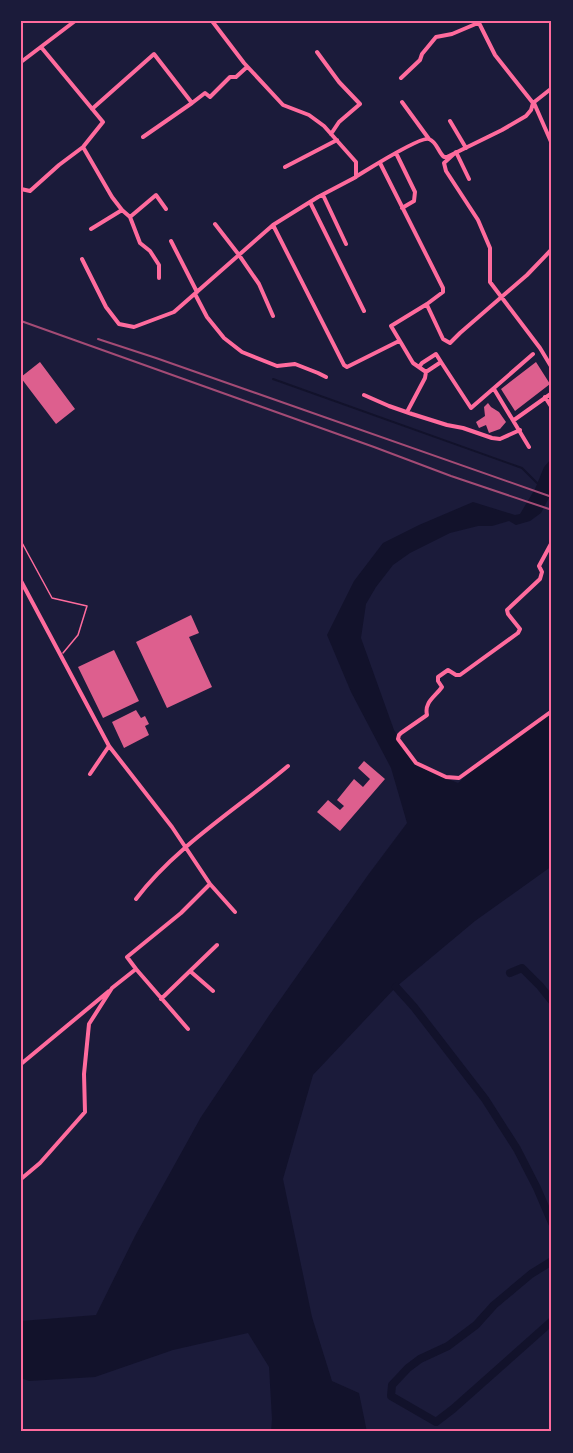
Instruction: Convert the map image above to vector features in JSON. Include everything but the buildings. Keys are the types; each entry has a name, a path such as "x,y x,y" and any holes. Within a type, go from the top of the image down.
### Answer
{"street":[{"path":"21,62 75,21"},
{"path":"212,21 247,67 283,105 309,115 337,140 357,162 356,177"},
{"path":"401,78 420,60 436,37 452,34 478,22 495,55 533,103 552,144"},
{"path":"21,189 30,191 83,147 103,122 41,47"},
{"path":"317,52 339,82 360,104 339,122 331,134"},
{"path":"92,109 154,54 192,103"},
{"path":"143,137 205,93 210,96 230,77 236,77 247,67"},
{"path":"402,102 441,154 447,157 526,116 533,103 552,88"},
{"path":"450,121 466,147"},
{"path":"82,259 106,307 119,324 134,327 174,312 273,225 396,153 424,139 429,139"},
{"path":"285,167 337,140"},
{"path":"83,147 112,197 130,217 140,243 150,251 159,266 159,278"},
{"path":"396,153 415,192 414,201 402,208"},
{"path":"456,153 469,178"},
{"path":"456,153 444,163 446,171 478,220 490,248 490,282 540,348 552,368"},
{"path":"380,163 443,288 443,292 427,304 392,326 413,363 426,372"},
{"path":"130,217 156,195 166,209"},
{"path":"323,195 346,244"},
{"path":"310,202 364,311"},
{"path":"91,229 122,210"},
{"path":"215,224 259,284 273,316"},
{"path":"273,225 344,365 347,367 399,341"},
{"path":"171,241 207,317 224,338 242,352 277,366 295,364 326,377"},
{"path":"427,304 443,339 450,343 527,275 552,249"},
{"path":"419,367 436,354 471,408 533,354"},
{"path":"407,412 426,372 441,363"},
{"path":"494,389 529,447"},
{"path":"514,420 552,393"},
{"path":"364,395 407,412 492,438 500,439 520,430"},
{"path":"545,398 552,408"},
{"path":"552,542 539,566 543,572 540,579 507,610 520,629 518,633 460,675 448,670 438,677 442,687 429,700 427,715 401,733 398,739 416,764 446,777 459,778 552,711"},
{"path":"21,581 109,746 172,827 210,884 235,912"},
{"path":"90,774 109,746"},
{"path":"136,899 185,848 288,766"},
{"path":"188,1029 127,957 181,913 210,884"},
{"path":"161,999 217,945"},
{"path":"21,1064 136,969"},
{"path":"190,971 213,991"},
{"path":"21,1179 40,1163 84,1112 84,1074 89,1024 112,988"}],"lane":[{"path":"21,541 52,598 87,606 78,635 60,657"}],"shaded area":[{"path":"552,458 552,492 541,513 530,521 516,525 509,521 450,533 410,553 393,565 366,604 361,638 394,730 417,766 458,783 552,711 552,866 475,921 396,987 313,1075 283,1179 312,1317 332,1381 359,1393 367,1432 271,1432 269,1367 248,1333 173,1350 95,1377 29,1381 21,1378 21,1321 96,1315 135,1236 201,1117 270,1014 407,823 391,768 351,692 327,635 354,581 383,543 473,502 515,515 520,514 535,489 544,467"}],"waterway":[{"path":"273,379 522,468 537,483"},
{"path":"510,973 522,968 552,1001"},
{"path":"396,987 485,1099 517,1149 552,1223"},
{"path":"552,1261 531,1274 494,1305 476,1325 448,1346 420,1359 408,1368 392,1385 391,1396 436,1422 552,1321"}],"railway":[{"path":"21,321 451,476 552,510"},
{"path":"98,339 552,497"}]}
